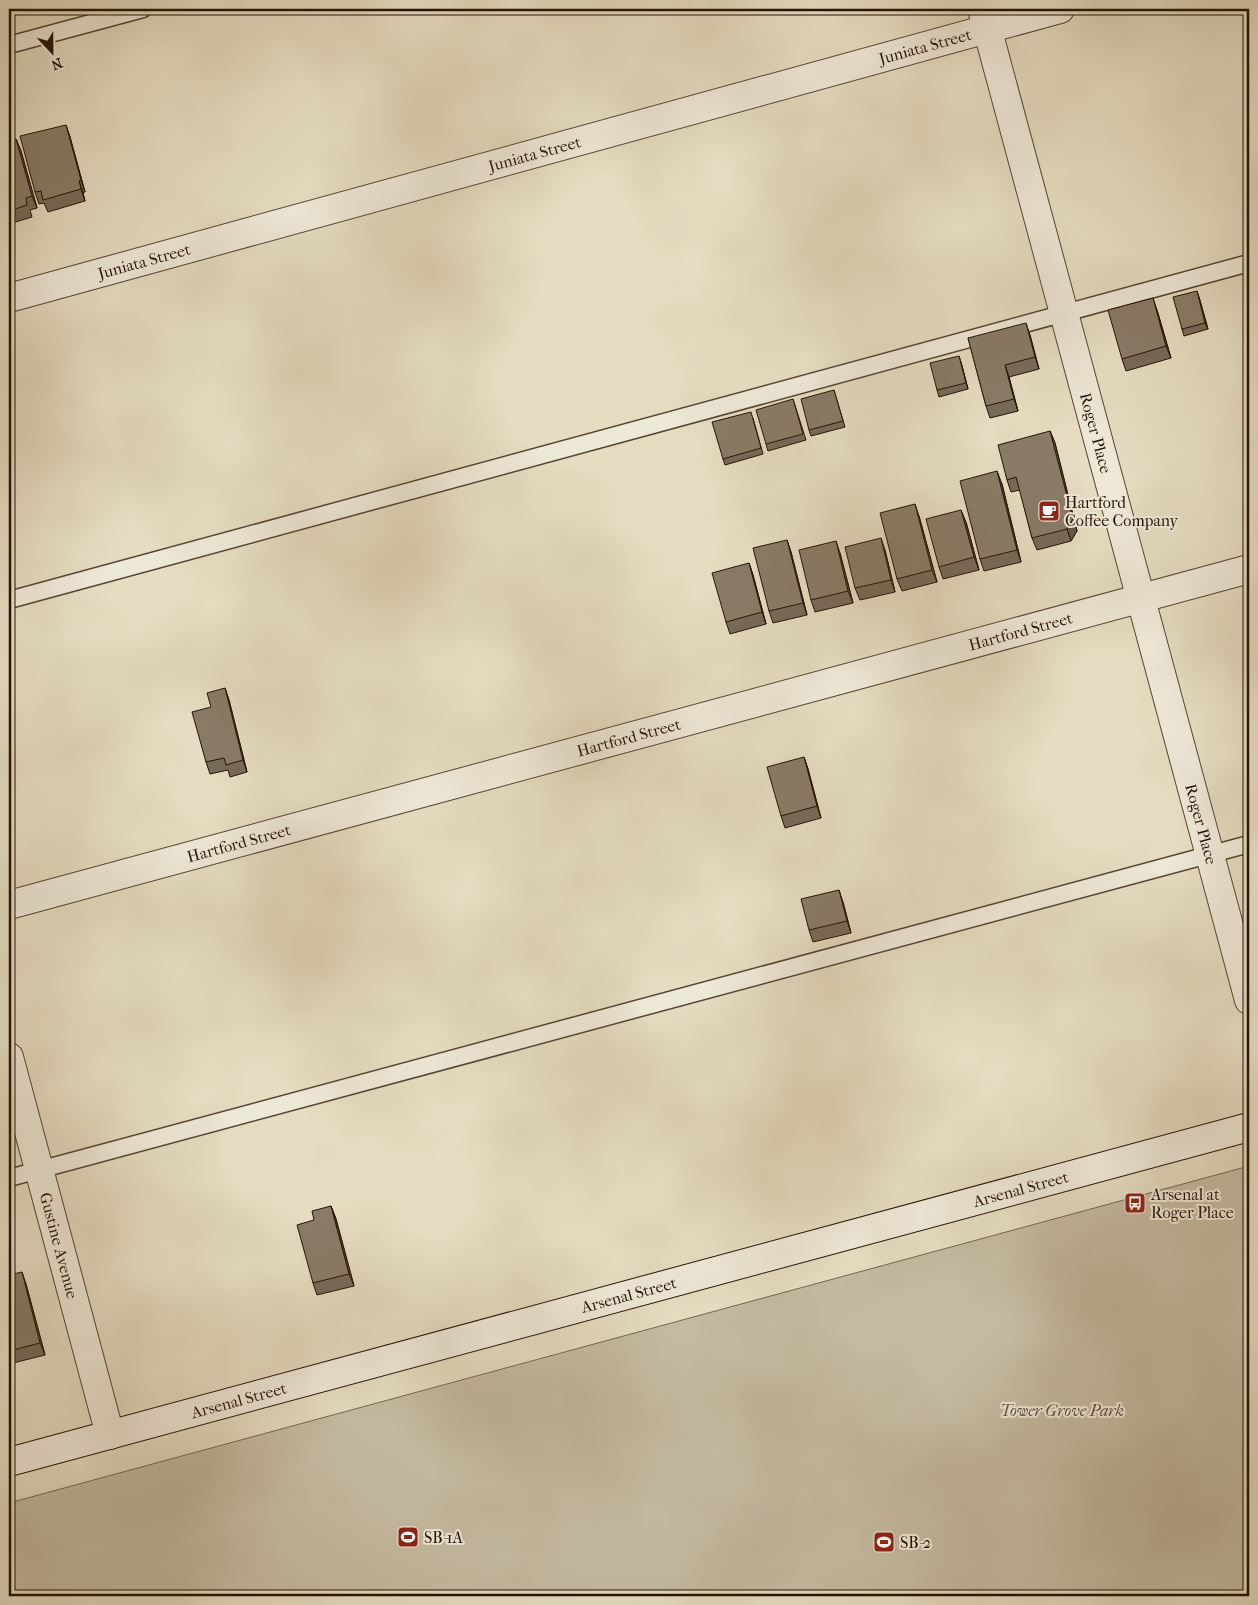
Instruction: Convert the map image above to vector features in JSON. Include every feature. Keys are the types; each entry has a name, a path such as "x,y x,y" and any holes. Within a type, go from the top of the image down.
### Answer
{"street":[{"name":"Juniata Street","path":"9,298 985,19 1060,9"},
{"name":"Roger Place","path":"985,19 1249,1000"},
{"name":"Hartford Street","path":"9,905 1249,569"},
{"name":"Gustine Avenue","path":"9,1057 110,1435"},
{"name":"Arsenal Street","path":"9,1462 1249,1128"}],"lane":[{"path":"9,45 143,9"},
{"path":"9,600 1249,263"},
{"path":"9,1178 1249,844"}],"green space":[{"name":"Tower Grove Park","path":"1249,1166 1249,1596 9,1596 9,1503"}],"building":[{"path":"66,125 81,180 79,181 81,189 43,200 41,191 35,192 20,136"},
{"path":"16,139 32,196 26,198 27,205 9,211 9,141"},
{"path":"1197,291 1205,323 1182,329 1173,297"},
{"path":"1153,298 1166,346 1122,359 1108,310"},
{"path":"1026,323 1035,357 1005,365 1014,399 986,406 968,338"},
{"path":"959,356 966,383 937,390 930,363"},
{"path":"834,390 843,421 809,430 801,399"},
{"path":"793,399 803,434 766,444 756,410"},
{"path":"751,412 761,448 723,459 712,422"},
{"name":"Hartford Coffee Company","path":"1050,431 1073,519 1067,529 1032,538 1016,477 1007,480 998,445"},
{"path":"997,471 1017,550 980,559 960,481"},
{"path":"915,504 932,570 897,579 880,513"},
{"path":"961,510 974,557 939,567 926,519"},
{"path":"881,538 891,580 855,588 845,547"},
{"path":"787,540 803,603 769,611 753,548"},
{"path":"836,541 848,591 811,600 799,550"},
{"path":"749,563 762,612 726,622 712,573"},
{"path":"225,688 243,760 226,765 224,758 206,762 192,712 211,707 207,693"},
{"path":"804,757 817,806 781,816 767,767"},
{"path":"839,890 847,921 809,930 801,899"},
{"path":"331,1206 349,1274 313,1283 297,1225 314,1220 312,1211"},
{"path":"22,1272 40,1343 9,1351 9,1275"}],"place":[{"name":"Hartford Coffee Company","path":"1049,511"},
{"name":"Arsenal at Roger Place","path":"1135,1203"},
{"name":"SB-1A","path":"408,1537"},
{"name":"SB-2","path":"884,1542"}]}
